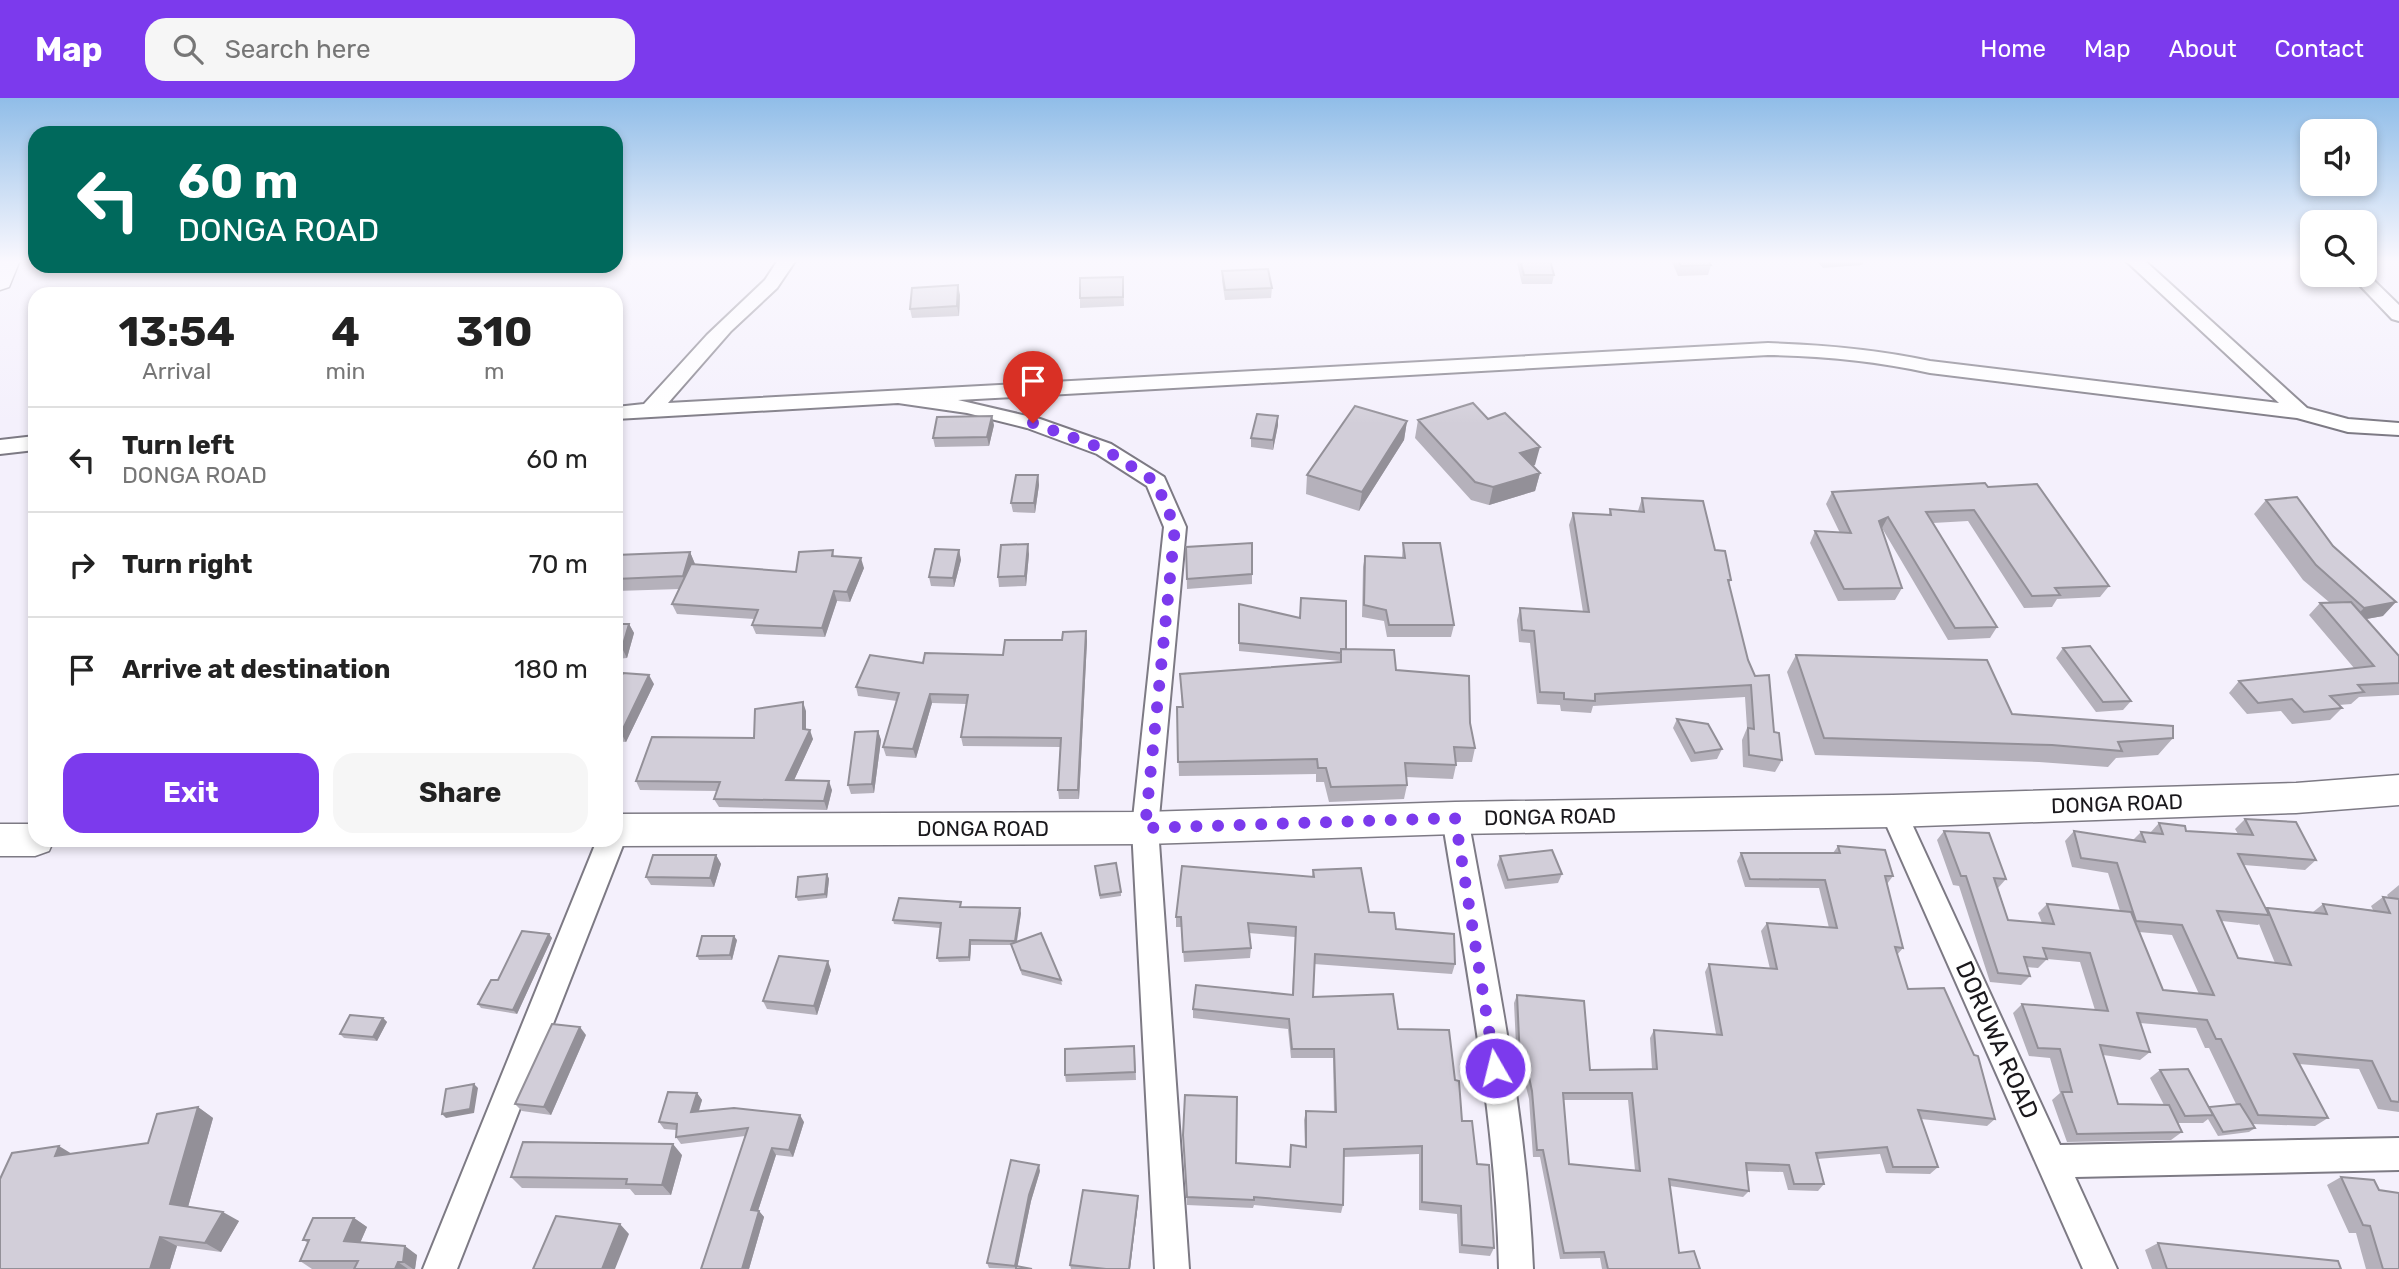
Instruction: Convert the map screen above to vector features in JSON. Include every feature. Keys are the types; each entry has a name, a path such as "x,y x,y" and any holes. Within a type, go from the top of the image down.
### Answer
{"street":[{"path":"650,410 736,315"},
{"path":"2194,315 2300,412"},
{"path":"623,412 1768,349 1835,351 1880,356 1930,367 2300,412 2334,425 2374,430 2399,429"},
{"path":"898,397 967,407 1033,423 1104,449 1156,482 1175,527 1145,828 1172,1269"},
{"path":"0,447 28,444"},
{"name":"DONGA ROAD","path":"623,831 1145,828 1455,818 1893,811 2296,797 2399,790"},
{"name":"DORUWA ROAD","path":"1893,811 2101,1269"},
{"path":"1455,818 1503,1117 1516,1219 1516,1269"},
{"path":"440,1269 608,847"},
{"path":"2053,1161 2399,1154"}],"building":[{"path":"1473,403 1488,419 1505,413 1540,447 1520,453 1540,473 1493,487 1475,482 1418,420"},
{"path":"1355,406 1407,421 1362,492 1307,475"},
{"path":"1257,414 1278,416 1273,440 1251,438"},
{"path":"992,416 987,437 933,438 937,417"},
{"path":"1016,475 1038,475 1034,503 1011,503"},
{"path":"1985,483 1988,487 2037,484 2109,586 2055,588 2060,595 2032,596 1974,510 1926,512 1997,627 1955,628 1888,517 1879,521 1902,588 1844,589 1815,531 1851,533 1832,492"},
{"path":"2297,497 2333,546 2396,602 2364,608 2316,565 2266,500"},
{"path":"1642,498 1703,501 1715,550 1725,551 1731,580 1728,580 1748,660 1755,676 1769,675 1774,732 1779,733 1782,760 1749,755 1748,728 1754,729 1751,685 1595,694 1595,701 1564,699 1564,693 1540,692 1534,631 1522,630 1520,608 1589,612 1573,513 1611,515 1610,509 1644,512"},
{"path":"1252,543 1252,574 1187,579 1186,547"},
{"path":"1403,543 1440,543 1454,625 1389,625 1386,610 1364,605 1365,556 1405,558"},
{"path":"1028,544 1025,576 998,577 1001,545"},
{"path":"935,549 959,550 953,578 929,577"},
{"path":"833,550 832,556 861,558 847,592 834,591 822,628 752,625 758,610 672,604 691,564 796,572 799,552"},
{"path":"690,552 683,576 623,579 623,555"},
{"path":"1301,598 1346,601 1346,649 1341,649 1341,653 1239,643 1239,604 1300,618"},
{"path":"2351,602 2399,656 2399,683 2358,685 2364,692 2330,696 2342,708 2304,712 2292,699 2258,703 2239,681 2374,666 2320,603"},
{"path":"623,624 629,624 623,645"},
{"path":"1086,631 1078,790 1058,790 1061,738 961,737 968,695 930,694 913,749 883,747 899,693 856,687 870,655 923,663 925,653 1003,655 1005,640 1062,640 1063,632"},
{"path":"2090,646 2131,701 2103,702 2063,648"},
{"path":"1341,649 1394,650 1396,670 1469,676 1470,723 1475,748 1454,747 1456,765 1405,763 1407,785 1331,787 1326,768 1318,768 1317,759 1178,762 1177,707 1183,707 1180,674 1341,662"},
{"path":"1796,655 1987,660 2012,714 2173,726 2173,738 2118,742 2122,751 2052,745 1824,738"},
{"path":"623,673 649,675 623,729"},
{"path":"803,702 803,729 810,730 786,780 829,781 824,801 714,799 720,782 636,781 652,737 754,738 755,709"},
{"path":"1677,719 1708,724 1722,749 1695,753"},
{"path":"878,731 872,784 848,785 855,732"},
{"path":"2245,819 2296,822 2316,860 2238,854 2269,915 2217,911 2238,958 2291,965 2267,908 2327,914 2323,904 2390,913 2383,897 2399,899 2399,1102 2391,1101 2372,1061 2294,1054 2328,1118 2258,1115 2221,1039 2216,1039 2207,1020 2137,1013 2150,1052 2100,1045 2118,1104 2169,1105 2182,1132 2077,1134 2062,1092 2072,1092 2060,1049 2038,1048 2022,1004 2108,1011 2090,953 2043,948 2047,959 2024,957 2030,976 1998,973 1966,876 1961,876 1944,831 1989,833 2006,879 1994,878 2008,920 2054,924 2047,904 2131,912 2163,990 2214,995 2182,925 2136,921 2117,863 2081,858 2074,831 2145,842 2141,832 2163,834 2159,823 2185,826 2186,831 2253,835"},
{"path":"1838,846 1885,850 1893,876 1885,876 1903,948 1895,947 1908,989 1944,988 1974,1055 1978,1056 1995,1119 1918,1110 1938,1167 1893,1167 1887,1147 1816,1153 1824,1184 1794,1184 1789,1165 1746,1163 1749,1191 1669,1179 1679,1253 1694,1251 1700,1269 1608,1269 1604,1252 1564,1253 1543,1150 1537,1150 1532,1091 1525,1059 1520,1059 1517,995 1584,1001 1590,1070 1657,1069 1654,1030 1722,1035 1709,964 1777,969 1767,923 1837,928 1825,880 1750,879 1741,853 1840,853","holes":["1563,1093 1632,1093 1640,1171 1569,1164"]},
{"path":"1552,850 1562,874 1508,880 1500,856"},
{"path":"653,855 716,855 710,878 646,877"},
{"path":"1116,863 1121,892 1100,895 1095,866"},
{"path":"1182,866 1314,877 1313,870 1361,868 1369,912 1394,913 1396,929 1454,934 1455,964 1315,954 1313,997 1393,994 1398,1029 1449,1030 1455,1080 1459,1081 1462,1121 1472,1121 1477,1164 1489,1165 1494,1248 1462,1245 1461,1206 1422,1202 1422,1146 1344,1149 1343,1205 1254,1197 1254,1200 1187,1197 1183,1135 1185,1095 1237,1097 1236,1163 1290,1167 1291,1145 1306,1147 1306,1111 1336,1112 1334,1049 1292,1049 1289,1019 1193,1009 1196,985 1293,995 1296,927 1248,923 1251,948 1183,952 1181,917 1176,917"},
{"path":"827,874 825,894 796,897 798,877"},
{"path":"899,898 961,902 960,907 1020,908 1015,941 970,940 969,957 937,958 941,923 893,920"},
{"path":"522,931 549,934 513,1010 478,1004 491,980 498,980"},
{"path":"1041,933 1061,980 1021,970 1011,944"},
{"path":"702,936 734,936 730,955 697,956"},
{"path":"779,956 828,961 814,1006 763,1001"},
{"path":"350,1015 383,1018 373,1037 340,1034"},
{"path":"552,1024 580,1027 544,1107 515,1104"},
{"path":"1134,1046 1135,1072 1065,1075 1065,1049"},
{"path":"2188,1069 2213,1115 2185,1116 2160,1070"},
{"path":"474,1084 470,1109 442,1114 446,1089"},
{"path":"668,1092 697,1093 691,1112 734,1108 800,1115 789,1150 772,1148 751,1210 759,1211 742,1269 701,1269 748,1128 676,1137 677,1124 659,1122"},
{"path":"2240,1104 2255,1128 2223,1132 2209,1107"},
{"path":"198,1107 170,1204 223,1212 205,1243 160,1237 150,1269 0,1269 0,1179 12,1153 59,1146 55,1156 148,1143 157,1114"},
{"path":"523,1142 673,1144 662,1185 626,1184 627,1179 511,1177"},
{"path":"1011,1160 1039,1165 1029,1195 1015,1266 987,1263"},
{"path":"2341,1177 2374,1180 2379,1190 2399,1193 2399,1269 2383,1269 2370,1226 2363,1225"},
{"path":"1083,1190 1138,1196 1129,1269 1070,1265"},
{"path":"556,1216 620,1224 602,1269 533,1269"},
{"path":"313,1218 354,1218 344,1241 405,1246 403,1262 398,1262 395,1269 354,1269 358,1261 300,1261 309,1240 303,1240"},
{"path":"2158,1243 2338,1261 2341,1269 2167,1269"}],"route":[{"path":"1033,423 1104,449 1156,482 1175,527 1145,828 1455,818 1495,1068"}]}
